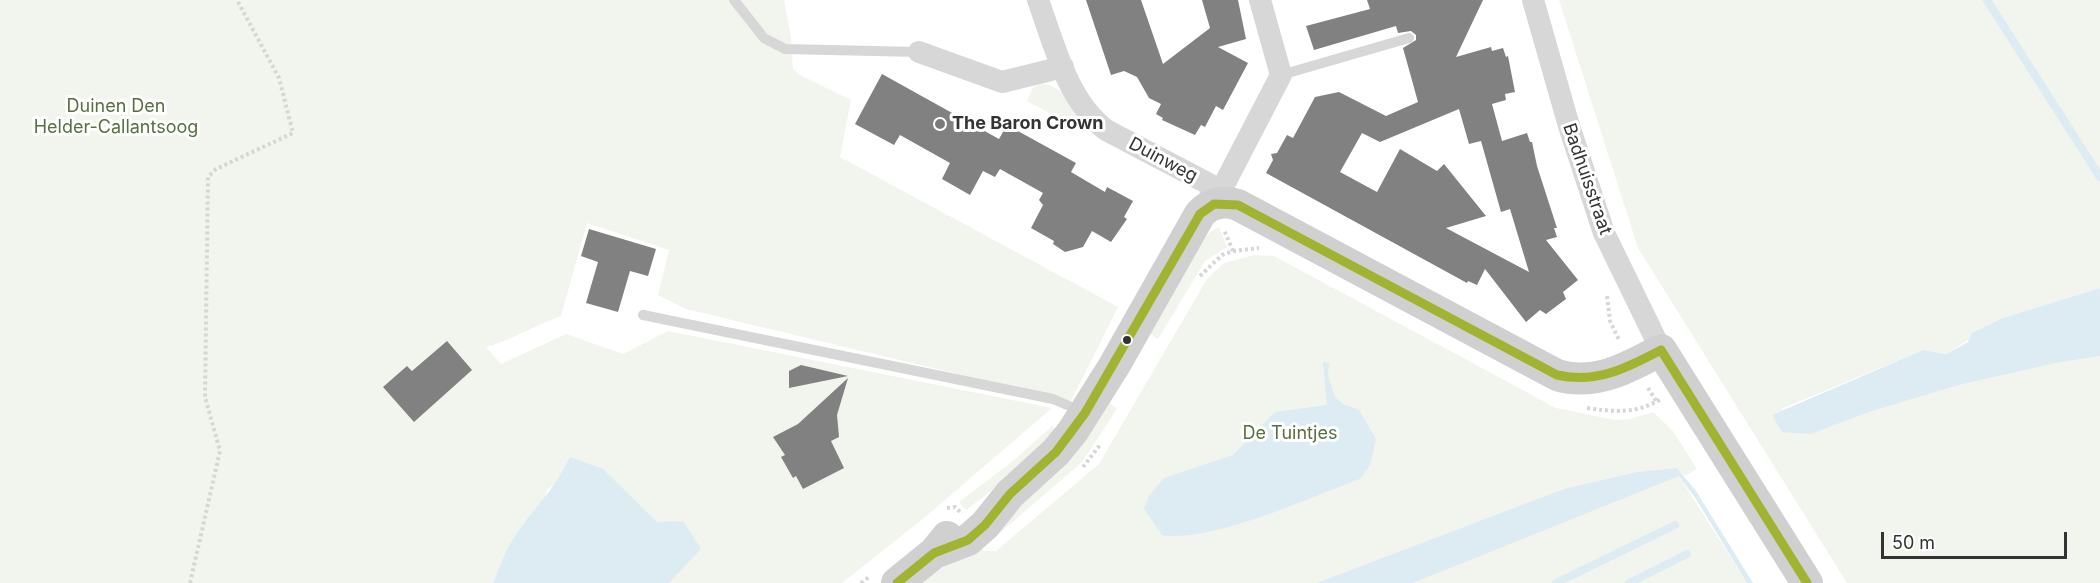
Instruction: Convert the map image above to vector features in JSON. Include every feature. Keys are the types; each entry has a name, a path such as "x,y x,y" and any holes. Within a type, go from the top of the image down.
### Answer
{"street":[{"name":"Duinweg","path":"897,583 934,553 968,540 985,525 1010,494 1056,452 1085,413 1200,214 1214,204 1209,184 1106,129 1092,119 1063,67 1038,0"},
{"path":"1260,0 1281,75 1214,204 1238,205 1557,375 1578,378 1602,376 1633,365 1661,350 1807,583"},
{"name":"Badhuisstraat","path":"1533,0 1569,126 1604,233 1661,350"},
{"path":"919,52 1002,82 1063,67"}],"lane":[{"path":"734,0 764,38 785,49 919,52"},
{"path":"1281,75 1409,38"},
{"path":"643,315 1053,399 1085,413"}],"path":[{"path":"190,583 220,451 205,397 208,177 216,169 293,133 279,78 237,0"}],"green space":[{"name":"Duinen Den Helder-Callantsoog","path":"0,0 784,0 791,38 793,69 800,75 851,100 840,157 1118,307 1071,401 686,309 658,295 669,250 587,223 561,316 486,347 501,364 566,334 623,354 668,331 1052,408 924,518 842,583 669,583 701,549 657,522 630,499 559,480 547,490 544,502 514,537 493,583 0,583"},
{"path":"1559,0 2100,0 2100,288 2003,318 1946,354 1923,350 1781,409 1811,434 1872,411 1959,385 2056,363 2100,356 2100,583 1847,583 1638,248"},
{"path":"1040,84 1056,88 1070,100 1080,115 1082,130 1027,101 1033,88"},
{"path":"1219,227 1227,247 1205,261 1158,339 1147,332 1199,244 1210,232"},
{"name":"De Tuintjes","path":"1254,255 1274,256 1556,408 1615,420 1630,419 1653,412 1673,431 1697,469 1685,476 1677,468 1660,470 1338,583 919,583 976,542 984,551 996,551 1099,464 1207,279 1224,263"},
{"path":"1107,401 1117,409 1082,462 994,538 985,534"},
{"path":"1053,425 1055,433 1003,482 966,510 959,502 1013,461"},
{"path":"1679,476 1747,583 1413,583 1671,477"}],"shaded area":[{"path":"2100,288 2100,356 2056,363 1959,385 1872,411 1811,434 1782,432 1772,415 1923,350 1946,354 1968,342 1972,333 2003,318"},
{"path":"1323,362 1329,363 1328,375 1335,397 1343,404 1359,410 1376,439 1370,465 1360,479 1233,526 1183,536 1162,535 1144,509 1149,496 1164,478 1233,455 1275,412 1327,405"},
{"path":"570,457 603,469 657,522 683,521 701,549 669,583 493,583 511,541 551,489"},
{"path":"1677,468 1696,491 1753,583 1747,583 1696,499 1679,476 1413,583 1317,583 1564,489 1637,472"}],"building":[{"path":"1086,0 1141,0 1163,64 1210,28 1202,0 1238,0 1246,39 1218,47 1248,63 1223,110 1216,106 1205,127 1201,125 1195,135 1162,120 1163,118 1156,114 1161,104 1149,98 1137,77 1124,71 1111,75"},
{"path":"1367,0 1483,0 1456,57 1491,47 1492,51 1503,48 1506,57 1508,56 1515,92 1505,94 1506,100 1492,104 1502,141 1527,133 1532,142 1537,166 1557,228 1554,228 1557,237 1546,240 1578,280 1563,292 1566,299 1546,314 1540,310 1526,322 1485,269 1477,285 1468,281 1467,283 1266,173 1273,160 1271,154 1277,153 1287,135 1293,138 1315,97 1339,92 1386,116 1418,102 1403,48 1416,40 1416,35 1411,31 1398,33 1396,26 1314,50 1306,26 1370,9","holes":["1459,109 1469,144 1481,141 1501,212 1510,209 1529,272 1446,228 1486,216 1444,164 1437,171 1400,149 1377,192 1340,172 1362,133 1380,142"]},
{"path":"882,74 999,139 1007,125 1076,163 1071,172 1105,192 1107,187 1133,201 1124,217 1127,219 1111,242 1092,231 1083,247 1065,252 1053,244 1054,241 1031,228 1043,205 1039,200 1043,193 1000,169 995,177 983,171 970,195 942,179 950,163 900,135 894,145 855,124"},
{"path":"589,229 656,249 648,276 630,271 618,312 586,303 598,262 581,256"},
{"path":"447,341 472,370 414,422 383,387 407,366 412,371"},
{"path":"801,365 848,376 789,388 789,371"},
{"path":"848,378 837,415 839,437 831,441 844,468 803,489 796,476 793,478 781,457 785,455 773,437 798,424"}],"waterway":[{"path":"1987,0 2100,177"},
{"path":"1556,583 1675,525"},
{"path":"1629,583 1687,554"}],"transit line":[{"path":"897,583 934,553 968,540 985,525 1010,494 1056,452 1085,413 1200,214 1214,204 1238,205 1557,375 1585,377 1611,373 1661,350"},
{"path":"1661,350 1807,583"}],"place":[{"name":"The Baron Crown","path":"940,124"}]}
